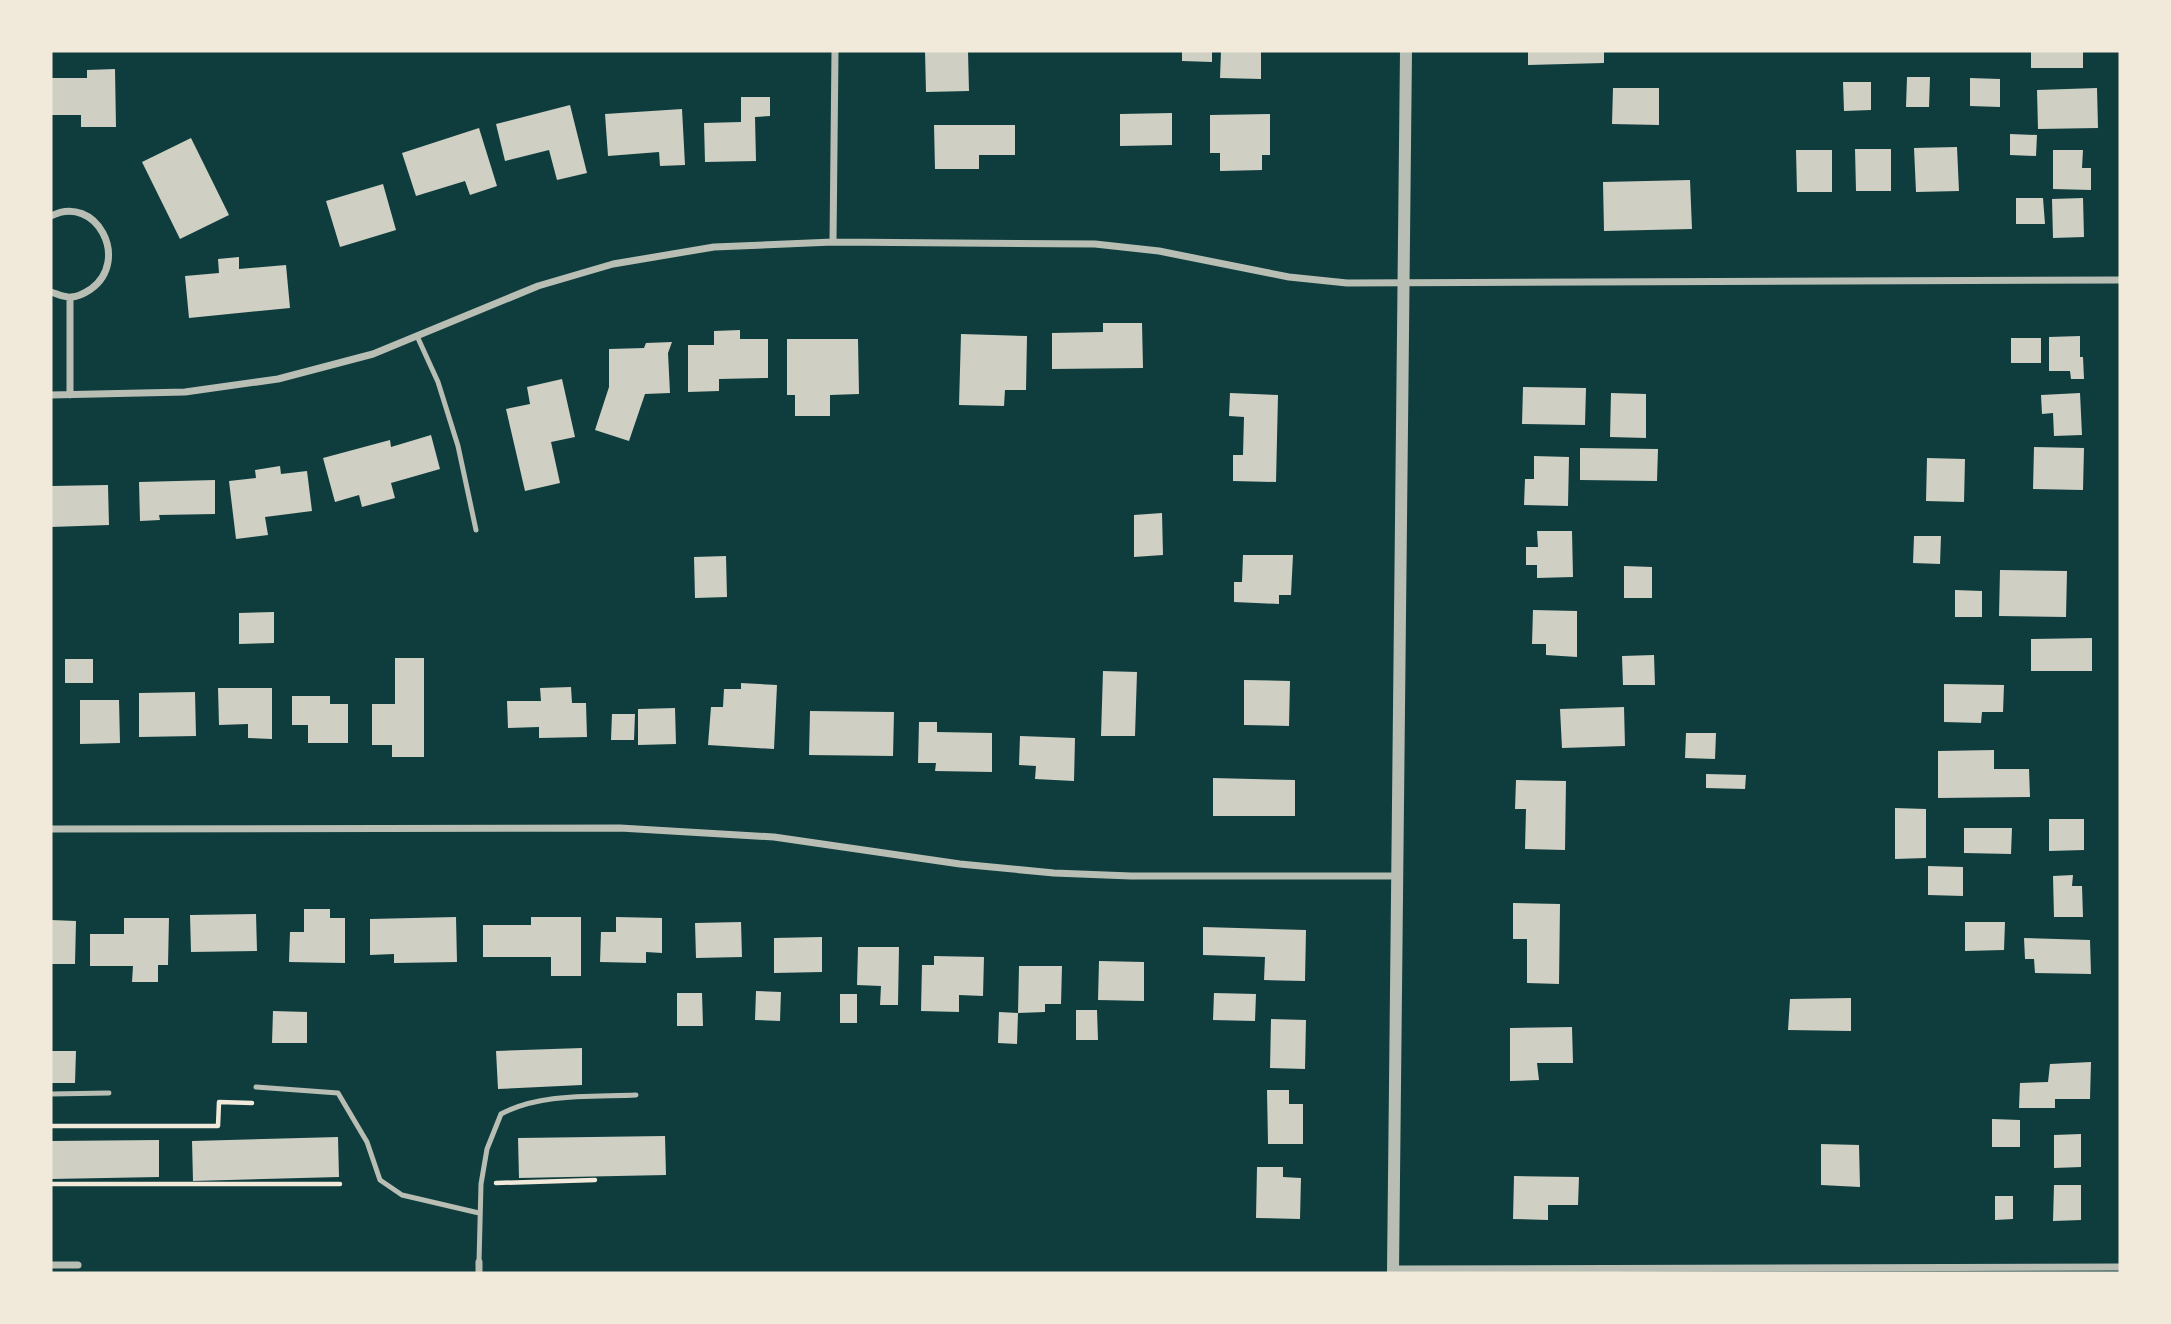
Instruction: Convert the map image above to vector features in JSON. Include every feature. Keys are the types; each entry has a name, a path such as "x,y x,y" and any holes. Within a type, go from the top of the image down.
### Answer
{"street":[{"path":"833,242 835,51"},
{"path":"1406,51 1393,1271 2120,1267"},
{"path":"51,216 61,211 69,211 91,219 103,232 109,251 107,268 98,284 84,294 70,298 51,292"},
{"path":"51,395 185,392 278,379 373,354 538,286 613,264 714,247 833,242 1095,244 1159,251 1289,277 1347,283 2120,280"},
{"path":"70,298 70,395"},
{"path":"51,828 620,828 774,837 960,864 1054,873 1130,876 1398,876"},
{"path":"479,1262 479,1273"},
{"path":"51,1265 78,1265"}],"lane":[{"path":"417,336 438,382 458,446 476,530"},
{"path":"256,1087 338,1093 367,1142 380,1180 402,1195 479,1213"},
{"path":"51,1094 109,1093"},
{"path":"479,1262 481,1184 487,1149 501,1114 517,1105 545,1100 636,1095"}],"path":[{"path":"51,1126 218,1126 219,1102 265,1103 265,1088"},
{"path":"481,1184 595,1180"},
{"path":"51,1185 340,1184"}],"building":[{"path":"925,51 968,51 969,91 926,92"},
{"path":"1182,51 1212,51 1212,62 1182,61"},
{"path":"1221,51 1261,51 1261,79 1220,78"},
{"path":"1528,51 1604,51 1604,63 1528,65"},
{"path":"2031,51 2083,51 2083,68 2031,68"},
{"path":"115,69 116,127 81,127 81,115 51,115 51,78 87,78 87,70"},
{"path":"1907,77 1930,77 1929,107 1906,107"},
{"path":"1970,78 2000,79 2000,107 1970,106"},
{"path":"1843,82 1871,82 1871,110 1844,111"},
{"path":"1613,88 1659,88 1659,125 1612,124"},
{"path":"2097,88 2098,128 2038,129 2037,90"},
{"path":"741,97 770,97 770,116 755,117 756,161 705,162 704,123 741,122"},
{"path":"570,105 587,173 557,180 549,150 505,161 496,124"},
{"path":"682,109 685,165 660,166 659,152 608,156 605,114"},
{"path":"1172,113 1172,145 1120,146 1120,114"},
{"path":"1270,114 1270,155 1262,155 1262,170 1220,171 1220,153 1210,153 1210,115"},
{"path":"934,125 1015,125 1015,155 979,155 979,169 935,169"},
{"path":"479,128 497,186 470,195 465,181 416,196 402,153"},
{"path":"2010,134 2037,135 2036,156 2010,155"},
{"path":"191,138 229,215 180,239 142,162"},
{"path":"1957,147 1959,191 1916,192 1914,148"},
{"path":"1855,149 1891,149 1891,191 1856,191"},
{"path":"1796,150 1832,150 1832,192 1797,192"},
{"path":"2053,150 2083,150 2082,168 2091,168 2091,190 2053,189"},
{"path":"1690,180 1692,229 1604,231 1603,182"},
{"path":"383,184 396,230 340,247 326,201"},
{"path":"2016,198 2043,198 2045,224 2016,224"},
{"path":"2083,198 2084,237 2053,238 2052,199"},
{"path":"239,257 239,269 286,265 290,308 189,318 185,276 219,273 218,259"},
{"path":"1103,323 1142,323 1143,368 1052,369 1052,333 1103,332"},
{"path":"740,330 740,339 768,339 768,378 719,379 719,391 688,392 688,345 714,345 714,331"},
{"path":"961,334 1027,336 1026,390 1005,390 1004,406 959,405"},
{"path":"2080,336 2084,379 2071,379 2070,371 2049,371 2049,337"},
{"path":"2011,338 2041,338 2041,363 2011,363"},
{"path":"787,339 858,339 859,394 830,395 830,416 795,416 795,395 787,395"},
{"path":"672,342 668,353 670,393 645,394 629,441 595,430 609,387 609,349 644,348 646,343"},
{"path":"562,379 575,437 551,442 560,483 525,491 506,409 530,404 527,387"},
{"path":"1523,387 1586,388 1585,425 1522,424"},
{"path":"1230,393 1278,395 1276,482 1233,481 1233,455 1243,455 1244,417 1229,416"},
{"path":"1611,393 1646,394 1646,438 1610,437"},
{"path":"2080,393 2082,435 2054,436 2053,413 2042,414 2041,395"},
{"path":"431,435 440,469 391,483 395,498 362,507 359,495 335,502 323,458 390,440 391,447"},
{"path":"2034,447 2084,448 2083,490 2033,489"},
{"path":"1580,448 1658,449 1657,481 1580,480"},
{"path":"1534,456 1569,457 1568,506 1524,505 1525,479 1534,479"},
{"path":"1927,458 1965,459 1964,502 1926,501"},
{"path":"280,466 281,474 307,471 312,511 265,517 268,535 236,539 229,481 256,478 255,470"},
{"path":"215,480 215,514 159,515 160,520 140,521 139,482"},
{"path":"108,485 109,525 51,527 51,486"},
{"path":"1162,513 1163,555 1134,557 1134,515"},
{"path":"1537,531 1572,531 1573,577 1537,578 1537,565 1526,565 1526,547 1538,547"},
{"path":"1914,536 1941,536 1940,564 1913,563"},
{"path":"1243,555 1293,555 1291,595 1279,595 1279,604 1234,602 1234,582 1242,582"},
{"path":"726,556 727,597 695,598 694,557"},
{"path":"1624,566 1652,567 1652,598 1624,598"},
{"path":"2000,570 2067,571 2066,617 1999,616"},
{"path":"1955,590 1982,591 1982,617 1955,617"},
{"path":"1533,610 1577,611 1577,657 1546,655 1546,644 1532,644"},
{"path":"274,612 274,643 239,644 239,613"},
{"path":"2092,638 2092,671 2031,671 2031,639"},
{"path":"1654,655 1655,685 1623,685 1622,656"},
{"path":"395,658 424,658 424,757 392,757 392,745 372,745 372,704 395,704"},
{"path":"65,659 93,659 93,683 65,683"},
{"path":"1103,671 1137,672 1135,736 1101,736"},
{"path":"1244,680 1290,681 1289,726 1244,725"},
{"path":"741,683 777,685 774,749 708,745 711,707 723,707 724,689 741,689"},
{"path":"1944,684 2004,685 2003,712 1982,712 1981,723 1944,722"},
{"path":"571,687 572,703 586,703 587,737 539,738 539,727 508,728 507,701 541,701 540,688"},
{"path":"218,688 272,688 272,739 248,738 248,724 219,725"},
{"path":"195,692 196,736 139,737 139,693"},
{"path":"292,696 330,696 330,704 348,704 348,743 308,743 308,725 292,725"},
{"path":"80,700 119,700 120,743 80,744"},
{"path":"1624,707 1625,746 1562,748 1560,709"},
{"path":"675,708 676,744 638,745 638,709"},
{"path":"810,711 894,712 893,756 809,755"},
{"path":"612,714 635,714 634,740 611,740"},
{"path":"919,722 937,722 937,732 992,733 992,772 935,771 936,763 918,763"},
{"path":"1686,733 1716,733 1715,759 1685,758"},
{"path":"1020,736 1075,738 1074,781 1035,779 1036,766 1019,765"},
{"path":"1994,750 1994,769 2029,769 2030,797 1938,798 1938,751"},
{"path":"1706,774 1746,775 1745,789 1706,788"},
{"path":"1213,778 1295,780 1295,816 1213,816"},
{"path":"1516,780 1566,781 1565,850 1525,849 1526,809 1515,809"},
{"path":"1895,808 1926,809 1926,858 1895,859"},
{"path":"2049,819 2084,819 2084,850 2049,851"},
{"path":"1964,828 2012,828 2011,854 1964,853"},
{"path":"1928,866 1963,867 1963,896 1928,895"},
{"path":"2073,875 2072,886 2082,886 2083,917 2054,917 2053,876"},
{"path":"1513,903 1560,904 1559,984 1527,983 1527,939 1513,939"},
{"path":"304,909 330,909 330,918 345,918 345,963 289,962 290,932 304,932"},
{"path":"256,914 257,951 191,952 190,915"},
{"path":"456,917 457,962 394,963 394,954 370,955 370,919"},
{"path":"531,917 581,917 581,976 551,976 551,957 483,957 483,925 531,925"},
{"path":"616,917 662,918 662,953 646,952 646,963 600,962 601,932 616,932"},
{"path":"124,918 169,918 168,965 158,965 158,982 132,982 133,966 90,966 90,934 124,934"},
{"path":"51,920 76,921 75,964 51,964"},
{"path":"741,922 742,957 696,958 695,923"},
{"path":"1965,922 2005,922 2004,950 1965,951"},
{"path":"1203,927 1306,930 1305,981 1264,980 1265,957 1203,955"},
{"path":"822,937 822,972 774,973 774,938"},
{"path":"2024,938 2090,940 2091,974 2035,973 2034,959 2025,959"},
{"path":"858,947 899,947 898,1005 880,1005 881,986 857,985"},
{"path":"934,956 984,957 983,996 959,995 959,1012 921,1011 922,965 934,965"},
{"path":"1099,961 1144,962 1144,1001 1098,1000"},
{"path":"1019,966 1062,966 1061,1004 1045,1004 1045,1012 1018,1013"},
{"path":"756,991 781,992 780,1021 755,1020"},
{"path":"677,993 702,993 703,1026 677,1026"},
{"path":"1214,993 1256,994 1255,1021 1213,1020"},
{"path":"840,994 857,994 857,1023 840,1023"},
{"path":"1851,998 1851,1031 1788,1030 1790,999"},
{"path":"1076,1010 1097,1010 1098,1040 1076,1040"},
{"path":"273,1011 307,1012 307,1043 272,1043"},
{"path":"999,1012 1018,1013 1017,1044 998,1043"},
{"path":"1271,1019 1306,1020 1305,1069 1270,1068"},
{"path":"1572,1027 1573,1063 1537,1063 1539,1080 1510,1081 1510,1028"},
{"path":"582,1048 582,1085 498,1089 496,1051"},
{"path":"51,1051 76,1051 75,1083 51,1083"},
{"path":"2091,1062 2090,1099 2055,1099 2055,1108 2019,1108 2020,1083 2048,1082 2050,1064"},
{"path":"1267,1090 1289,1090 1289,1104 1303,1104 1303,1144 1268,1144"},
{"path":"1992,1119 2020,1120 2020,1147 1992,1147"},
{"path":"2081,1134 2081,1167 2054,1168 2054,1135"},
{"path":"665,1136 666,1175 519,1178 518,1138"},
{"path":"338,1137 339,1177 193,1181 192,1141"},
{"path":"159,1140 159,1177 51,1179 51,1141"},
{"path":"1821,1144 1859,1145 1860,1187 1821,1185"},
{"path":"1257,1167 1283,1167 1283,1177 1301,1178 1300,1219 1256,1218"},
{"path":"1514,1176 1579,1177 1578,1205 1548,1205 1548,1220 1513,1219"},
{"path":"2054,1185 2081,1185 2081,1220 2053,1221"},
{"path":"1995,1196 2013,1196 2013,1219 1995,1220"}]}
